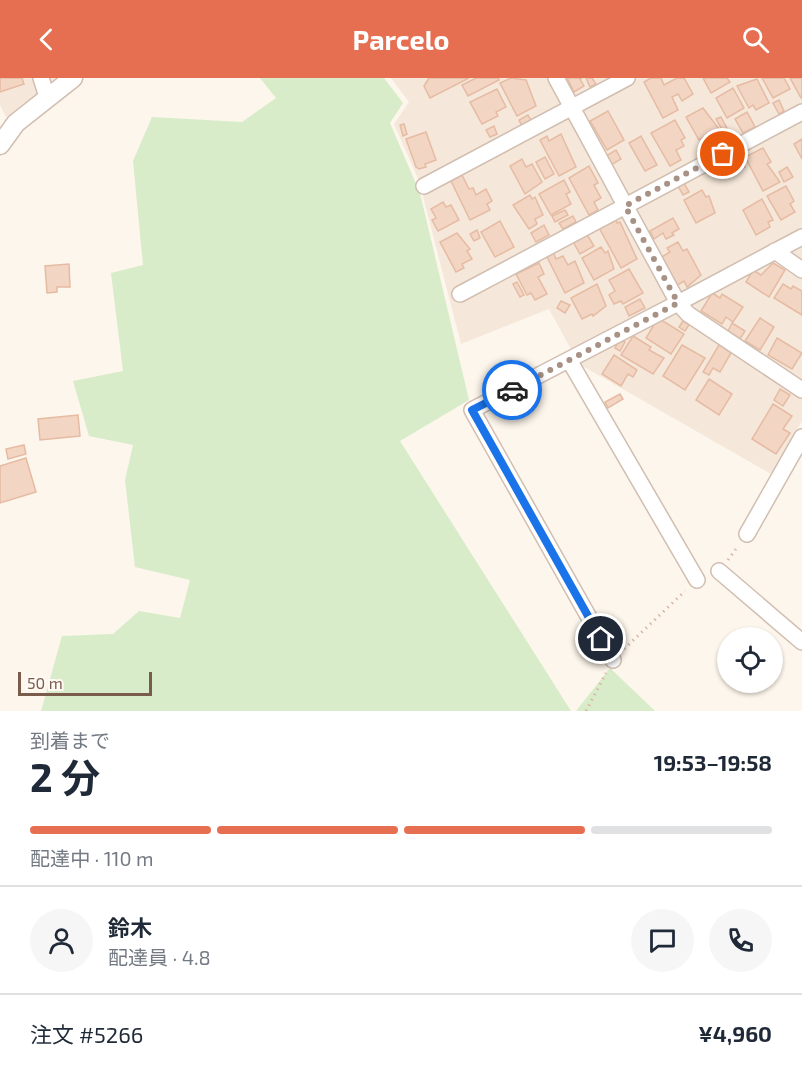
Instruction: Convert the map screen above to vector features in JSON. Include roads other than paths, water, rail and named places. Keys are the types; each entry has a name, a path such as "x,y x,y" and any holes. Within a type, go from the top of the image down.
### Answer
{"street":[{"path":"41,78 47,97"},
{"path":"0,145 16,123 73,78"},
{"path":"556,78 678,303 688,314 802,390"},
{"path":"424,186 627,78"},
{"path":"460,294 802,112"},
{"path":"613,660 472,410 802,237"},
{"path":"775,251 802,270"},
{"path":"569,360 697,580"},
{"path":"747,534 802,437"},
{"path":"719,571 802,642"}]}
